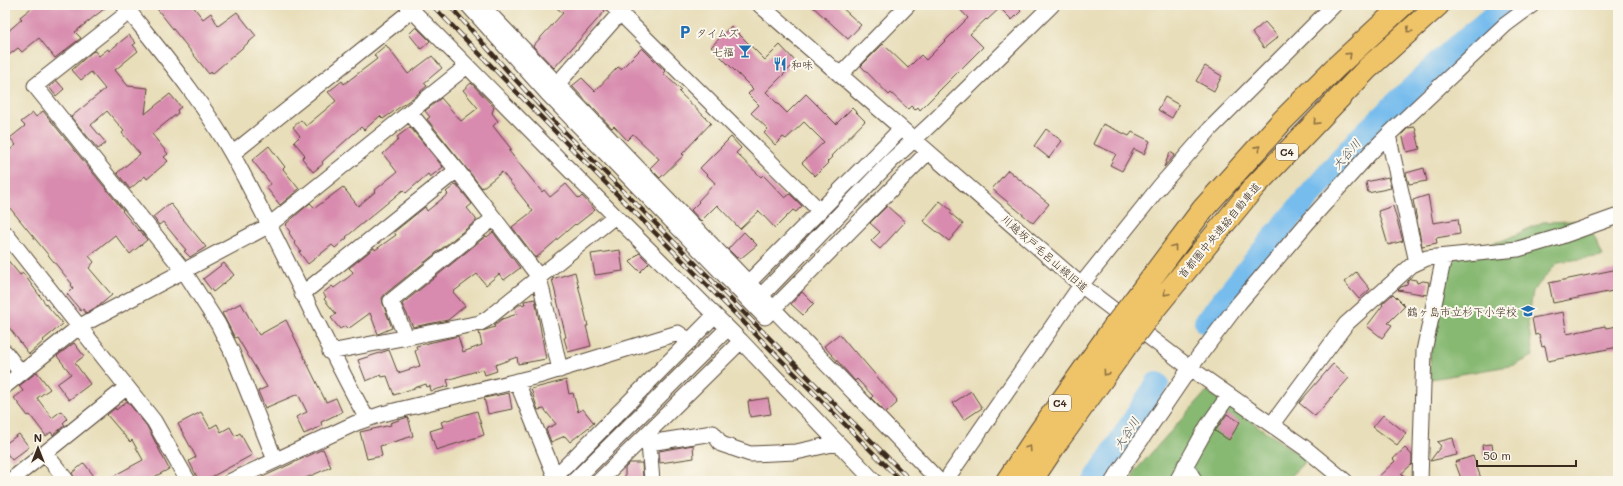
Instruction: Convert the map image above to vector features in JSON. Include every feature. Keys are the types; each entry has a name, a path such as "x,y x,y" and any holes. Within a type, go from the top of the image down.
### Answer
{"highway":[{"name":"首都圏中央連絡自動車道","path":"1007,481 1041,430 1122,334 1142,307 1204,208 1282,121 1335,68 1403,5"},
{"name":"首都圏中央連絡自動車道","path":"1142,307 1368,68 1438,5"},
{"name":"首都圏中央連絡自動車道","path":"1031,481 1057,442 1122,334"}],"street":[{"path":"468,5 548,94 764,317 928,152"},
{"path":"482,5 939,481"},
{"name":"川越坂戸毛呂山線旧道","path":"760,5 1081,285 1190,368 1305,448 1345,481"},
{"path":"840,75 908,5"},
{"path":"757,300 891,161 1052,5"},
{"path":"948,481 950,474 1081,285 1161,185 1211,128 1334,5"},
{"path":"1113,481 1190,368 1239,303 1308,222 1388,135 1505,25 1532,5"},
{"path":"232,154 410,8 615,216 741,341 874,481"},
{"path":"548,94 620,8 820,211"},
{"path":"275,460 232,352 218,324 184,271 36,86 126,9 192,92 232,154 330,352 368,419"},
{"path":"5,386 80,326 268,226 467,66"},
{"path":"410,113 457,170 539,277 560,370"},
{"path":"740,291 902,129"},
{"path":"1388,135 1418,262"},
{"path":"302,294 457,170"},
{"path":"330,352 480,323 487,319 615,216"},
{"path":"1272,424 1346,324 1412,265 1427,258 1518,249 1559,237 1618,216"},
{"path":"406,337 391,301 494,218"},
{"path":"5,233 154,421 188,481"},
{"path":"1420,481 1424,351 1444,257"},
{"path":"518,382 556,479 715,315"},
{"path":"231,481 368,419 408,407 518,382 678,333 690,341"},
{"path":"574,481 722,334"},
{"path":"599,481 646,441 741,341"},
{"path":"5,352 21,373"},
{"path":"10,481 127,387"},
{"path":"1177,481 1208,425 1229,395"},
{"path":"646,441 713,433 721,444 750,454 796,452 838,443"},
{"path":"646,441 652,481"},
{"path":"45,453 67,481"},
{"path":"1185,465 1195,481"}],"green space":[{"path":"1576,221 1593,234 1603,256 1558,262 1533,291 1528,323 1533,356 1515,365 1431,379 1430,356 1449,265 1469,248 1502,241 1543,222"},
{"path":"1207,391 1307,460 1285,481 1131,481 1136,470"}],"building":[{"path":"35,5 109,5 75,32 81,38 55,58 39,38 22,52 18,48 5,58 5,34 22,19 20,17"},
{"path":"154,5 192,5 203,19 211,13 218,26 237,12 256,36 212,74 211,72 209,74"},
{"path":"553,5 599,5 605,11 554,68 533,46 563,13"},
{"path":"811,5 839,5 861,25 848,39"},
{"path":"956,5 1015,5 1021,11 1012,20 1000,8 987,20 986,19 970,34 983,47 920,110 918,107 915,110 911,106 908,109 891,93 889,95 861,66 883,44 908,68 921,55 926,60 968,18"},
{"path":"1265,22 1278,37 1264,48 1252,33"},
{"path":"731,26 765,60 780,45 796,62 766,92 787,113 806,94 836,124 852,108 865,121 831,156 832,157 827,162 828,163 815,176 802,163 824,142 804,122 786,139 783,137 775,145 764,133 768,129 751,113 759,105 748,94 753,89 711,47"},
{"path":"416,27 430,41 421,49 409,34"},
{"path":"129,35 136,43 133,45 138,51 115,70 128,86 148,88 145,114 170,94 181,107 177,110 178,113 152,134 168,154 164,157 168,161 147,179 145,176 130,189 117,173 140,154 122,133 124,131 107,111 91,125 106,143 98,149 71,117 105,89 91,72 81,80 72,70 92,52 95,51 99,56 108,49 109,51"},
{"path":"386,45 408,74 432,56 442,68 424,83 427,86 414,97 383,119 380,116 364,130 361,127 324,160 322,162 323,164 313,172 302,158 305,155 294,142 300,136 293,127 301,120 306,126 336,101 328,92 342,81 344,84 377,59 374,55"},
{"path":"642,48 665,71 663,73 681,90 679,92 711,123 682,154 684,155 660,178 650,168 659,159 633,134 627,140 614,126 612,128 572,86 582,78 595,91 618,67 621,69"},
{"path":"1205,66 1222,76 1214,91 1196,81"},
{"path":"57,81 64,89 56,96 49,87"},
{"path":"471,83 494,107 492,113 498,121 493,126 512,150 509,151 542,192 544,190 550,197 566,184 579,199 582,196 595,210 576,225 575,224 536,258 512,227 533,211 502,172 482,188 427,119 430,117 425,111 441,98 461,121 478,108 463,90"},
{"path":"1165,97 1179,105 1172,118 1158,110"},
{"path":"43,111 123,210 122,211 139,231 140,230 147,240 130,254 115,235 89,256 94,262 89,268 112,295 100,305 86,313 83,309 81,311 67,294 73,288 71,285 72,284 5,202 5,154 16,145 10,138 25,126 21,122 33,113 36,117"},
{"path":"1103,124 1129,136 1132,132 1150,141 1144,154 1134,149 1122,171 1110,165 1116,154 1093,144"},
{"path":"410,127 443,167 430,177 428,174 406,193 403,190 346,237 347,238 335,248 332,245 308,264 299,252 301,251 294,243 295,242 289,233 290,232 286,224 310,203 315,208 343,187 358,206 397,172 383,154 399,139 397,137"},
{"path":"1415,127 1420,149 1407,152 1402,134 1408,128"},
{"path":"1046,129 1062,141 1049,158 1034,146"},
{"path":"731,137 741,148 736,153 761,177 763,175 785,198 790,194 802,206 796,212 793,210 775,228 759,211 740,229 717,205 701,221 691,210 715,183 700,168"},
{"path":"269,146 285,167 283,169 299,189 280,205 266,187 271,184 252,160"},
{"path":"1170,152 1175,155 1164,167"},
{"path":"1424,168 1427,181 1409,184 1406,173"},
{"path":"1008,170 1049,204 1033,223 992,189"},
{"path":"1388,177 1391,188 1368,193 1366,182"},
{"path":"456,184 472,204 467,208 476,221 385,294 382,298 383,304 392,328 378,334 370,313 348,329 345,326 340,329 331,318 336,314 324,299 326,297 323,293 332,286 334,288 350,276 353,272 349,268 374,248 375,250 396,235 394,232 425,207 427,211 448,194 446,192"},
{"path":"1428,195 1433,223 1458,219 1460,234 1436,238 1437,243 1422,246 1413,200"},
{"path":"940,201 952,211 950,213 963,224 949,241 923,221"},
{"path":"170,203 206,247 190,257 163,222 159,225 153,217"},
{"path":"887,206 905,222 880,249 871,241 880,232 870,223"},
{"path":"1393,206 1403,241 1388,245 1378,211"},
{"path":"493,232 520,268 504,280 499,274 486,285 477,274 453,292 465,306 448,320 413,327 402,304 486,236 487,237"},
{"path":"744,232 757,245 740,259 728,249"},
{"path":"620,250 623,271 595,275 591,254"},
{"path":"639,253 649,263 640,272 630,262"},
{"path":"5,257 20,275 23,273 45,303 63,324 43,340 44,341 29,354 5,322"},
{"path":"224,263 234,275 213,292 203,279"},
{"path":"1618,269 1618,290 1553,303 1549,283"},
{"path":"575,272 588,326 586,326 591,346 568,352 564,338 566,337 552,279"},
{"path":"1356,272 1370,289 1359,299 1344,282"},
{"path":"1410,279 1416,280 1417,283 1423,281 1429,282 1427,295 1398,290 1407,285"},
{"path":"802,292 814,304 803,315 791,304"},
{"path":"1393,294 1405,306 1388,323 1392,325 1382,338 1367,326 1383,305 1382,304"},
{"path":"535,299 546,359 518,364 517,357 495,365 497,371 485,375 483,369 447,380 449,386 431,391 430,386 427,387 426,384 394,395 387,376 382,377 381,375 366,381 358,360 389,350 398,373 420,366 415,351 417,350 416,346 458,336 463,352 482,345 479,332 495,327 494,325 502,319 517,314 515,308 519,305 525,304 524,301"},
{"path":"241,303 259,335 286,320 326,402 336,398 342,412 321,422 322,426 304,434 296,417 307,412 298,394 265,408 258,391 267,387 237,337 235,338 222,313"},
{"path":"1563,312 1567,334 1605,326 1606,328 1618,326 1618,347 1548,361 1545,346 1542,347 1539,334 1535,335 1532,318"},
{"path":"839,334 897,400 897,403 886,413 871,398 873,396 857,379 855,381 824,346"},
{"path":"74,343 84,356 75,363 90,384 69,400 57,384 71,374 57,356"},
{"path":"1333,364 1349,378 1315,416 1299,403"},
{"path":"37,372 50,389 37,398 52,418 61,411 67,419 63,423 65,425 53,435 51,432 46,436 30,415 28,416 14,398 23,391 19,386"},
{"path":"566,380 569,394 573,393 578,412 583,409 594,423 570,442 565,436 551,442 546,429 556,424 544,409 538,410 531,389"},
{"path":"971,391 982,408 964,420 953,403"},
{"path":"509,393 512,409 488,414 484,398"},
{"path":"768,398 771,414 750,417 748,401"},
{"path":"127,401 147,426 169,469 147,481 104,481 143,460 132,440 130,442 107,415"},
{"path":"477,411 484,435 436,450 430,431 443,427 441,422"},
{"path":"201,412 210,428 217,424 221,432 230,427 235,436 240,433 252,455 204,481 199,481 189,461 196,457 178,424"},
{"path":"1227,414 1240,422 1229,440 1215,431"},
{"path":"1383,415 1406,433 1397,445 1373,427"},
{"path":"408,417 413,436 380,446 382,456 367,459 360,432 391,425 390,423"},
{"path":"19,434 29,447 12,460 5,451 5,444"},
{"path":"1453,438 1457,455 1430,461 1441,446 1437,442"},
{"path":"1492,444 1494,458 1484,459 1482,445"},
{"path":"693,445 694,458 660,463 659,451"},
{"path":"1405,448 1412,455 1412,464 1401,474 1408,481 1374,481 1395,461 1393,459"},
{"path":"323,449 331,467 299,481 254,481"},
{"path":"1473,456 1482,481 1462,481 1455,462"},
{"path":"84,463 94,476 87,481 76,481 72,473"},
{"path":"630,463 642,463 643,478 625,480 625,468"}],"waterway":[{"name":"大谷川","path":"1206,322 1284,225 1357,141 1444,58 1507,5"},
{"name":"大谷川","path":"1095,481 1157,384"}],"tunnel":[{"path":"722,334 757,300"}],"railway":[{"path":"432,5 578,155 901,481"},
{"path":"449,5 552,119 911,481"}],"place":[{"name":"タイムズ","path":"685,32"},
{"name":"七福","path":"745,51"},
{"name":"和味","path":"780,64"},
{"name":"鶴ヶ島市立杉下小学校","path":"1528,311"}]}
